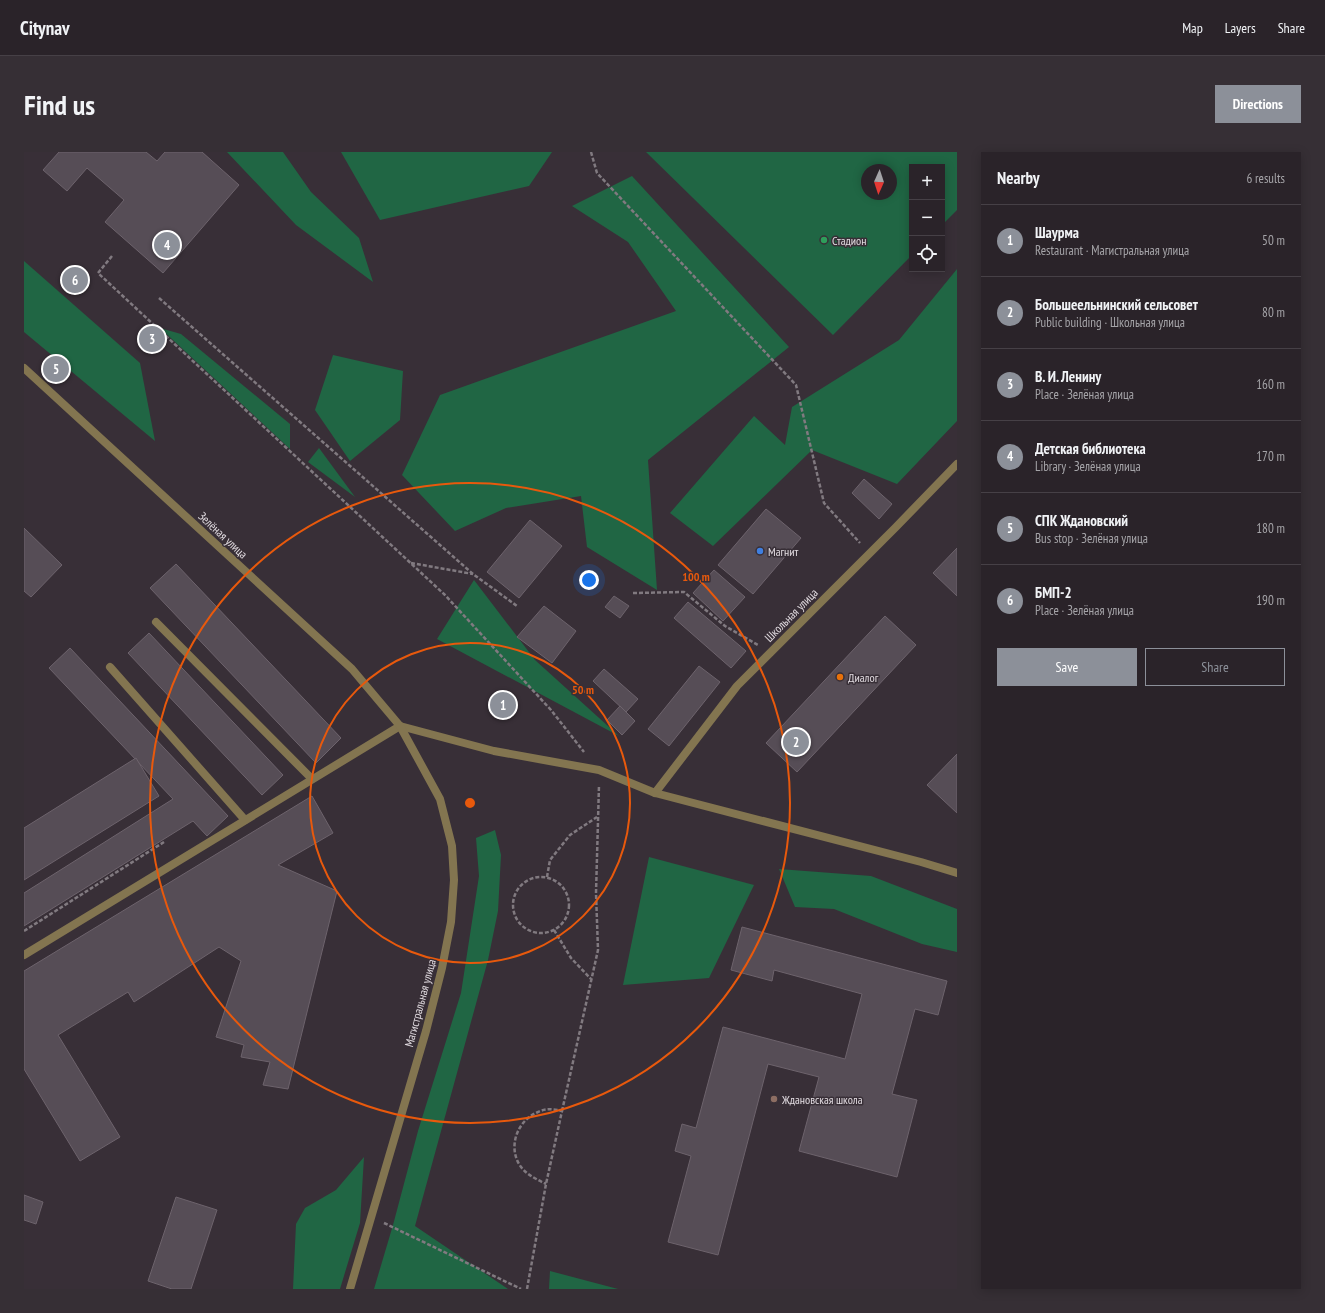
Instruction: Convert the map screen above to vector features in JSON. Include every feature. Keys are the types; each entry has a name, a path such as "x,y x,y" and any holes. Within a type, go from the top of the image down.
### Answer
{"street":[{"name":"Зелёная улица","path":"24,368 352,669 400,726"},
{"name":"Школьная улица","path":"655,794 737,686 957,464"},
{"path":"156,622 312,779"},
{"path":"110,667 245,820"},
{"path":"24,955 400,726 494,751 599,770 655,794 921,862 957,873"},
{"name":"Магистральная улица","path":"350,1289 426,1031 442,968 451,922 454,880 452,846 440,799 400,726"}],"path":[{"path":"591,152 597,173 796,385 824,503 869,554"},
{"path":"112,256 98,273 444,595 551,710 599,770 596,893 598,950 546,1184 527,1289"},
{"path":"158,298 473,574 517,606"},
{"path":"411,563 473,574"},
{"path":"633,593 684,592 725,626 770,653"},
{"path":"547,877 550,860 570,835 598,817"},
{"path":"24,931 164,842"},
{"path":"537,877 547,877 555,880 567,893 569,910 561,925 554,930 536,932 527,929 519,922 515,914 513,904 515,894 520,886 528,880 537,877"},
{"path":"554,930 571,958 592,979"},
{"path":"546,1184 527,1173 519,1164 514,1152 515,1139 519,1127 527,1117 538,1111 550,1109 562,1111"},
{"path":"371,1216 521,1289"}],"green space":[{"path":"227,152 283,152 311,192 359,238 373,282 296,225"},
{"path":"341,152 552,152 529,186 380,220"},
{"name":"Стадион","path":"646,152 957,152 957,210 945,222 945,164 909,164 909,258 833,335"},
{"path":"632,176 789,347 648,460 657,590 587,547 581,496 506,508 455,531 402,475 440,395 676,311 628,242 572,206"},
{"path":"24,261 140,363 155,441 24,332"},
{"path":"957,269 957,421 897,484 812,450 713,546 670,513 754,416 785,445 792,407 899,340"},
{"path":"160,328 181,334 290,424 290,449"},
{"path":"333,355 403,371 400,420 350,461 315,410"},
{"path":"319,448 355,497 308,462"},
{"path":"474,580 535,660 619,736 437,639"},
{"path":"495,830 501,855 498,911 488,960 415,1226 508,1289 374,1289 418,1131 461,993 479,876 476,838"},
{"path":"649,857 754,885 709,978 623,985"},
{"path":"779,869 871,876 957,909 957,952 922,944 834,909 795,907"},
{"path":"364,1157 360,1223 340,1289 293,1289 296,1224 305,1208 336,1190"},
{"path":"550,1271 618,1289 549,1289"}],"building":[{"path":"59,152 146,152 157,161 165,152 202,152 239,185 163,273 105,222 124,200 87,168 67,191 43,170"},
{"path":"864,479 892,504 879,519 852,493"},
{"name":"Магнит","path":"766,509 801,538 753,594 718,565"},
{"path":"530,520 562,546 519,598 487,572"},
{"path":"24,528 62,565 31,597 24,591"},
{"path":"957,548 957,596 933,573"},
{"path":"176,564 341,738 316,763 150,588"},
{"path":"714,570 745,597 723,621 693,593"},
{"path":"614,596 629,606 620,618 605,607"},
{"path":"688,602 746,651 731,668 674,618"},
{"path":"544,606 576,631 552,663 517,637"},
{"path":"885,616 916,645 797,772 766,743"},
{"path":"149,633 283,775 262,795 128,653"},
{"path":"70,648 228,816 207,836 193,821 24,926 24,893 173,799 49,668"},
{"path":"699,666 720,682 669,746 648,729"},
{"path":"604,669 638,699 626,712 593,681"},
{"path":"620,706 635,721 622,735 607,720"},
{"path":"957,754 957,813 927,785"},
{"path":"136,758 159,796 24,880 24,828"},
{"path":"312,796 333,833 278,865 337,891 288,1089 263,1085 270,1062 241,1057 244,1045 216,1037 241,961 219,947 134,1002 128,992 58,1035 120,1137 80,1161 24,1069 24,971"},
{"path":"742,927 947,981 938,1015 915,1009 892,1094 917,1100 897,1177 799,1151 819,1077 768,1064 718,1255 668,1242 691,1156 675,1151 682,1124 696,1128 723,1027 845,1059 862,994 774,970 772,981 731,970"},
{"path":"24,1195 43,1202 36,1224 24,1220"},
{"path":"176,1197 217,1210 191,1289 172,1289 148,1281"}],"place":[{"name":"Стадион","path":"824,240"},
{"name":"Детская библиотека","path":"167,245"},
{"name":"БМП-2","path":"75,280"},
{"name":"В. И. Ленину","path":"152,339"},
{"name":"СПК Ждановский","path":"56,369"},
{"name":"Магнит","path":"760,551"},
{"name":"Диалог","path":"840,677"},
{"name":"Шаурма","path":"503,705"},
{"name":"Большеельнинский сельсовет","path":"796,742"},
{"name":"Ждановская школа","path":"774,1099"}]}
